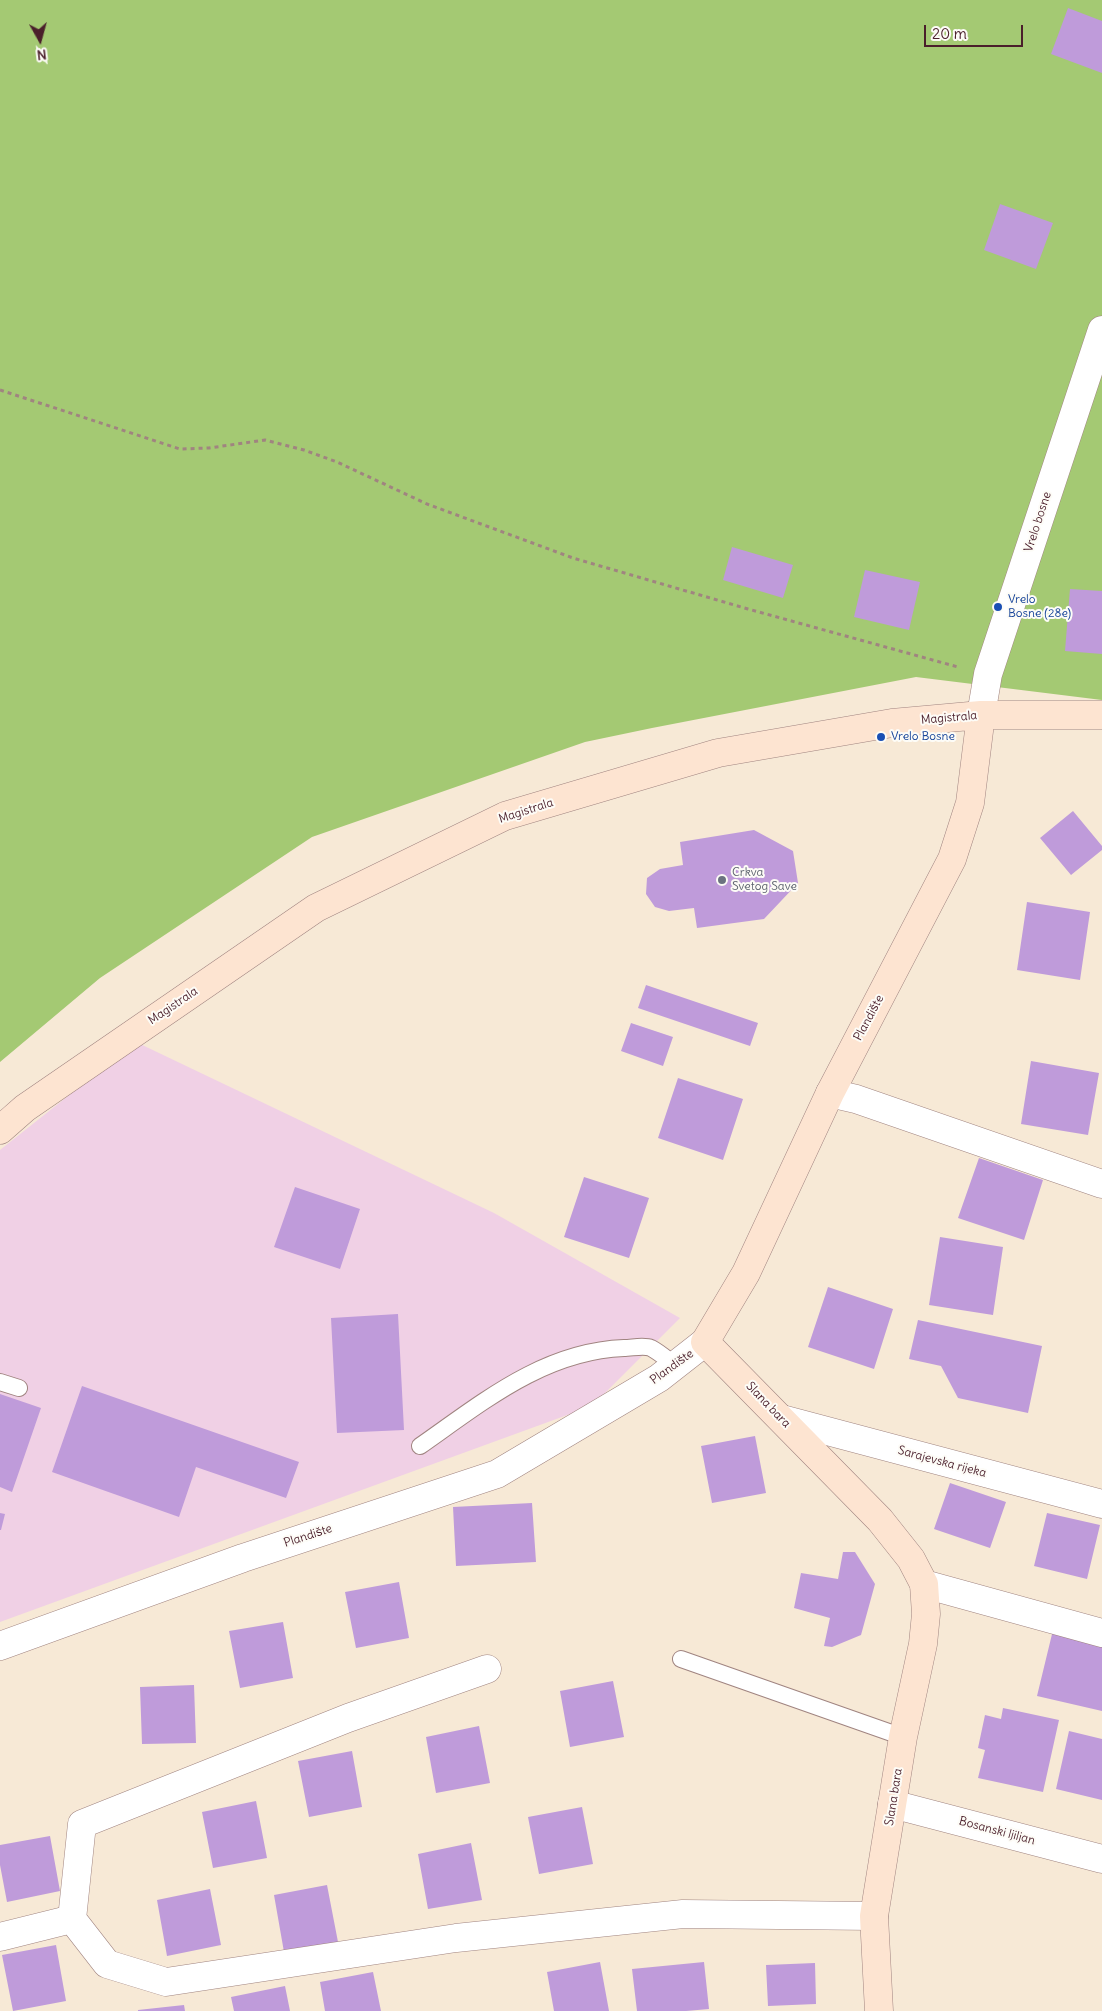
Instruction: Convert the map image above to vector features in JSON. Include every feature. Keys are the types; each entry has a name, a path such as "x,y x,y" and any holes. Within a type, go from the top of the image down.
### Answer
{"main road":[{"name":"Magistrala","path":"0,1130 25,1108 316,908 505,816 718,753 892,723 981,715 1102,715"},
{"name":"Plandište","path":"705,1342 746,1273 830,1092 952,859 970,803 981,715"},
{"name":"Slana bara","path":"705,1342 880,1520 910,1559 924,1584 926,1614 923,1644 904,1737 874,1916 879,2011"}],"street":[{"name":"Vrelo bosne","path":"981,715 988,674 1102,330"},
{"path":"830,1092 856,1099 1102,1184"},
{"name":"Plandište","path":"0,1646 243,1558 497,1474 659,1378 705,1342"},
{"name":"Sarajevska rijeka","path":"782,1419 1102,1504"},
{"path":"924,1584 1102,1633"},
{"path":"487,1669 348,1718 82,1824 72,1919 107,1964 166,1982 456,1938 682,1914 874,1916"},
{"name":"Bosanski ljiljan","path":"892,1804 1102,1859"},
{"path":"0,1937 72,1919"}],"lane":[{"path":"420,1446 510,1384 560,1359 586,1352 649,1347 676,1366"},
{"path":"0,1382 19,1388"},
{"path":"681,1659 904,1737"}],"path":[{"path":"0,390 180,449 209,448 265,440 304,450 337,462 427,504 573,558 748,609 988,674"}],"shaded area":[{"path":"136,1042 494,1213 680,1318 592,1406 0,1622 0,1150"}],"green space":[{"path":"0,0 1102,0 1102,700 916,677 585,742 312,837 100,978 0,1062"}],"building":[{"path":"1068,8 1102,21 1102,73 1051,54"},
{"path":"1000,204 1053,223 1036,269 984,250"},
{"path":"732,547 793,565 783,598 723,580"},
{"path":"865,570 920,582 909,630 854,617"},
{"path":"1070,589 1102,591 1102,654 1065,651"},
{"path":"1073,811 1102,846 1102,850 1071,875 1040,838"},
{"name":"Crkva Svetog Save","path":"754,830 793,851 798,883 764,919 697,928 694,908 669,911 655,907 646,894 647,878 660,869 683,865 680,842"},
{"path":"1027,902 1090,912 1080,980 1017,970"},
{"path":"646,985 758,1023 750,1046 638,1008"},
{"path":"631,1023 673,1037 663,1066 621,1051"},
{"path":"1031,1061 1099,1073 1088,1135 1021,1124"},
{"path":"678,1078 743,1099 723,1160 658,1138"},
{"path":"979,1158 1043,1180 1024,1240 958,1218"},
{"path":"584,1177 649,1198 629,1258 564,1237"},
{"path":"295,1187 360,1209 340,1269 274,1247"},
{"path":"940,1237 1003,1247 993,1315 929,1305"},
{"path":"828,1287 893,1309 874,1369 808,1347"},
{"path":"398,1314 404,1430 337,1433 331,1318"},
{"path":"918,1320 1042,1346 1028,1413 958,1398 941,1366 909,1359"},
{"path":"82,1386 299,1462 286,1498 196,1467 179,1517 52,1472"},
{"path":"0,1394 41,1408 12,1492 0,1487"},
{"path":"755,1436 766,1493 712,1503 701,1446"},
{"path":"950,1483 1006,1502 990,1548 934,1529"},
{"path":"532,1503 536,1562 456,1566 453,1507"},
{"path":"0,1513 5,1514 1,1530 0,1530"},
{"path":"1047,1513 1100,1525 1087,1579 1034,1566"},
{"path":"843,1552 855,1552 875,1584 861,1635 832,1647 824,1646 830,1618 794,1608 801,1573 838,1579"},
{"path":"399,1582 409,1638 356,1648 345,1592"},
{"path":"283,1622 293,1678 240,1688 229,1631"},
{"path":"1053,1630 1102,1642 1102,1711 1037,1696"},
{"path":"613,1681 624,1737 570,1747 560,1691"},
{"path":"194,1685 196,1743 142,1744 140,1687"},
{"path":"1003,1708 1059,1720 1043,1792 978,1778 985,1750 978,1748 985,1715 1001,1719"},
{"path":"479,1726 490,1783 436,1793 426,1737"},
{"path":"1069,1731 1102,1739 1102,1800 1056,1789"},
{"path":"352,1751 362,1807 309,1817 298,1761"},
{"path":"256,1801 267,1858 213,1868 202,1812"},
{"path":"582,1807 593,1864 539,1874 528,1817"},
{"path":"50,1836 60,1891 7,1902 0,1865 0,1845"},
{"path":"471,1843 482,1900 428,1909 418,1854"},
{"path":"327,1885 338,1942 284,1952 274,1895"},
{"path":"210,1889 221,1945 167,1956 157,1900"},
{"path":"56,1945 66,2001 13,2011 2,1955"},
{"path":"600,1962 609,2011 554,2011 547,1972"},
{"path":"704,1962 709,2009 637,2011 632,1969"},
{"path":"815,1963 816,2004 768,2006 766,1965"},
{"path":"373,1972 381,2011 325,2011 320,1982"},
{"path":"285,1986 290,2011 234,2011 231,1997"},
{"path":"184,2005 185,2011 138,2011 138,2010"}],"place":[{"name":"Vrelo Bosne (28e)","path":"998,607"},
{"name":"Vrelo Bosne","path":"881,737"},
{"name":"Crkva Svetog Save","path":"722,880"}]}
